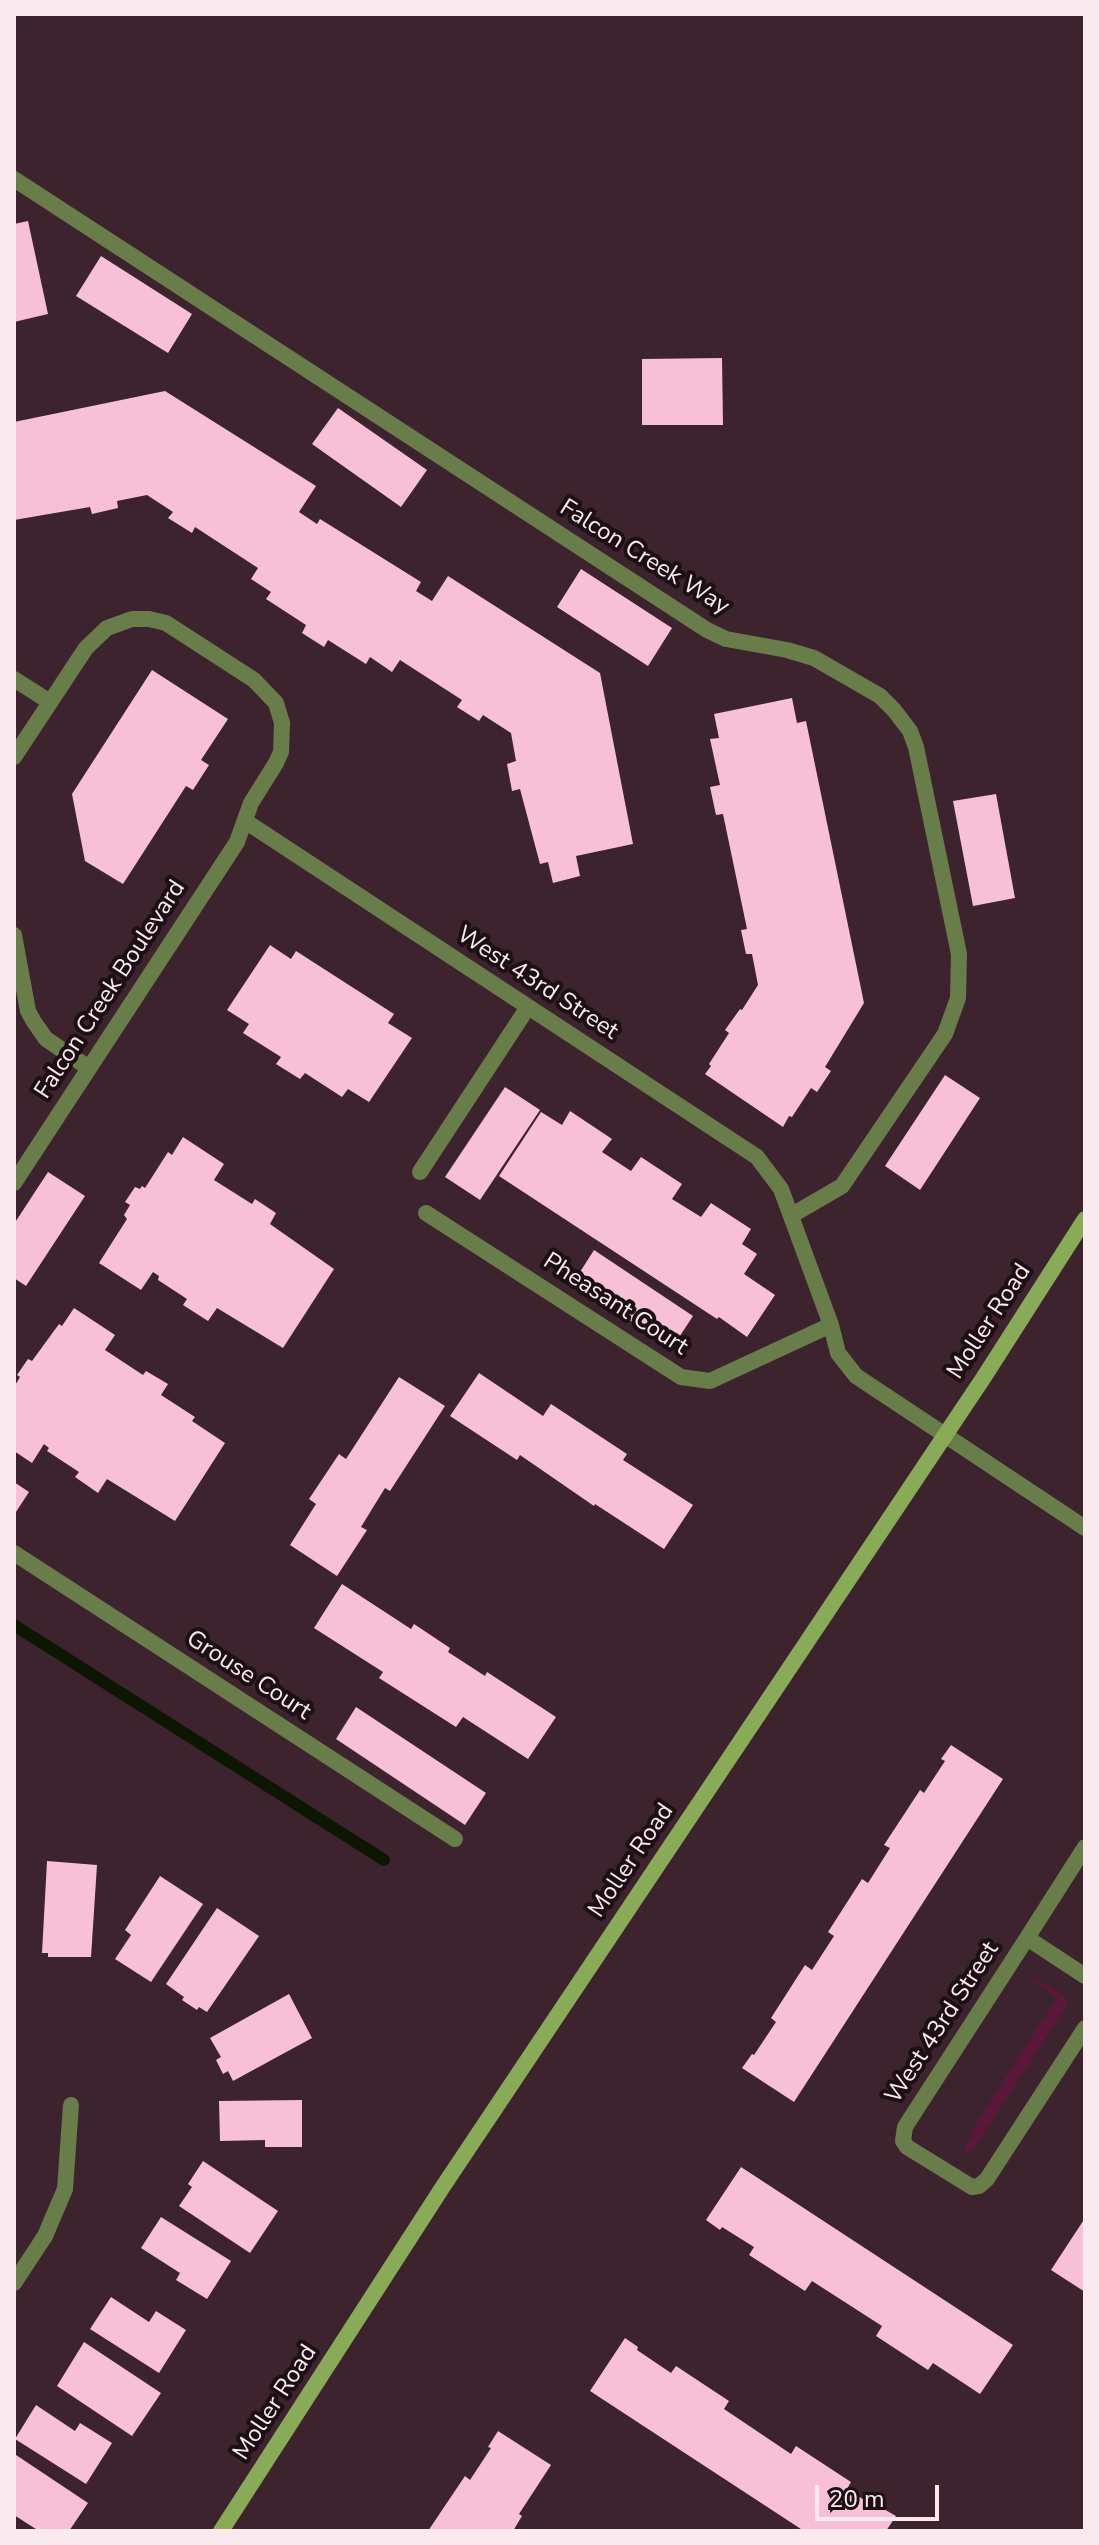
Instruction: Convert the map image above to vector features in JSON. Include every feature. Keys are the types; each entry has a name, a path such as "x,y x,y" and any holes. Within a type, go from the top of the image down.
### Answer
{"street":[{"name":"Falcon Creek Way","path":"14,179 707,630 726,639 814,658 880,696 910,731 916,747 959,954 958,998 945,1034 842,1186 792,1215"},
{"path":"14,757 86,648 99,634 116,623 132,619 166,623 254,680 276,703 284,734 281,752 251,803 245,821"},
{"path":"14,679 50,702"},
{"name":"West 43rd Street","path":"245,821 757,1157 777,1183 792,1215 838,1353 856,1376 1085,1528"},
{"name":"Falcon Creek Boulevard","path":"14,1183 237,842 245,821"},
{"path":"14,935 28,1011 34,1022 46,1039 89,1068"},
{"path":"420,1172 528,1007"},
{"name":"Pheasant Court","path":"426,1213 681,1377 710,1381 831,1325"},
{"name":"Moller Road","path":"221,2531 442,2188 944,1437 1085,1219"},
{"name":"Grouse Court","path":"14,1553 455,1839"},
{"name":"West 43rd Street","path":"1085,1847 905,2127 903,2141 907,2147 972,2187 979,2186 987,2179 1085,2028"},
{"name":"West 43rd Street","path":"1027,1938 1085,1976"},
{"path":"14,2283 45,2236 65,2189 71,2105"}],"shaded area":[{"path":"1035,1978 1064,1996 1065,2008 973,2150 967,2152 964,2150 974,2134 971,2131 1057,1998 1033,1981"}],"building":[{"path":"28,221 48,314 14,322 14,224"},
{"path":"101,256 192,314 168,353 76,296"},
{"path":"722,358 723,425 642,425 642,359"},
{"path":"165,391 316,486 299,512 317,524 320,519 421,582 416,591 432,601 448,576 600,673 633,844 576,856 580,876 553,883 548,862 540,864 520,789 512,791 507,764 516,761 511,733 483,715 479,721 457,707 462,700 400,660 392,672 370,657 366,664 328,640 324,647 302,633 306,625 266,599 271,592 251,579 258,568 195,527 192,533 168,518 173,512 147,495 117,501 118,508 92,514 90,507 14,520 14,422"},
{"path":"338,408 427,470 401,507 312,444"},
{"path":"581,569 672,628 648,666 557,607"},
{"path":"152,670 228,719 201,760 209,765 193,790 186,786 123,884 85,861 72,794"},
{"path":"792,698 797,723 806,721 864,1003 825,1067 831,1071 817,1092 811,1088 783,1127 705,1074 729,1033 725,1030 758,985 752,954 746,954 741,930 747,929 723,814 716,815 710,787 720,785 710,739 719,738 714,714"},
{"path":"996,794 1015,898 973,906 953,801"},
{"path":"270,945 291,959 296,951 394,1014 388,1023 412,1038 369,1102 348,1089 342,1097 305,1073 300,1079 276,1064 281,1057 243,1033 249,1024 227,1010"},
{"path":"945,1075 980,1098 920,1190 885,1166"},
{"path":"505,1087 540,1110 480,1200 445,1177"},
{"path":"570,1111 612,1139 602,1152 631,1171 641,1157 682,1184 672,1199 701,1217 711,1203 751,1229 742,1244 757,1254 744,1274 775,1295 747,1337 499,1176 541,1112 562,1125"},
{"path":"183,1137 224,1164 214,1180 252,1204 255,1199 276,1213 270,1224 334,1269 283,1348 217,1308 208,1321 183,1305 187,1299 158,1280 159,1276 153,1272 141,1290 99,1263 127,1219 124,1215 130,1205 125,1202 135,1187 145,1188 168,1152 172,1155"},
{"path":"48,1172 85,1196 26,1286 14,1278 14,1224"},
{"path":"594,1250 693,1316 672,1348 573,1283"},
{"path":"74,1308 115,1335 105,1350 143,1375 146,1371 168,1384 161,1395 195,1417 192,1421 225,1443 175,1521 107,1479 98,1493 75,1477 79,1472 47,1451 49,1448 44,1444 32,1463 14,1451 14,1387 20,1377 17,1375 28,1359 32,1361 59,1324 62,1326"},
{"path":"479,1373 543,1416 551,1404 627,1454 623,1460 693,1505 664,1549 520,1455 517,1460 450,1416"},
{"path":"399,1377 445,1406 390,1491 385,1488 361,1527 367,1530 337,1576 290,1545 316,1504 309,1499 339,1454 346,1459"},
{"path":"14,1482 29,1492 14,1515"},
{"path":"342,1584 411,1629 414,1624 450,1648 448,1652 485,1676 487,1672 556,1717 528,1759 463,1717 456,1727 379,1678 383,1672 314,1628"},
{"path":"356,1707 486,1793 465,1825 336,1739"},
{"path":"951,1745 1003,1779 794,2102 742,2068 776,2022 771,2018 805,1965 812,1970 834,1936 828,1932 862,1879 868,1883 890,1848 884,1845 920,1790 924,1793 945,1761 941,1759"},
{"path":"47,1861 97,1865 91,1957 48,1957 48,1953 42,1953"},
{"path":"160,1876 203,1904 151,1982 115,1959 131,1935 125,1930"},
{"path":"217,1908 259,1936 207,2012 199,2007 197,2010 182,2000 184,1997 166,1984"},
{"path":"289,1994 312,2038 233,2081 228,2071 223,2074 216,2060 221,2057 210,2038"},
{"path":"302,2100 302,2147 265,2147 265,2140 220,2141 219,2101"},
{"path":"203,2161 278,2211 250,2253 179,2206 192,2187 188,2184"},
{"path":"741,2167 1013,2345 980,2394 933,2363 928,2370 876,2336 882,2326 812,2281 805,2291 749,2255 754,2247 706,2220"},
{"path":"161,2217 231,2261 207,2299 176,2280 180,2273 141,2248"},
{"path":"1085,2218 1085,2292 1051,2270"},
{"path":"111,2297 149,2322 156,2311 186,2330 159,2373 90,2329"},
{"path":"625,2338 671,2373 676,2366 729,2401 724,2409 791,2454 796,2446 851,2482 847,2489 880,2510 882,2508 896,2516 886,2531 804,2531 590,2391"},
{"path":"84,2342 161,2393 132,2436 57,2386"},
{"path":"36,2405 75,2431 80,2423 112,2443 86,2484 15,2439"},
{"path":"498,2431 551,2465 519,2514 522,2516 513,2531 428,2531 465,2476 470,2480"},
{"path":"16,2455 88,2503 69,2531 39,2531 14,2515"}],"waterway":[{"path":"14,1625 384,1860"}]}
